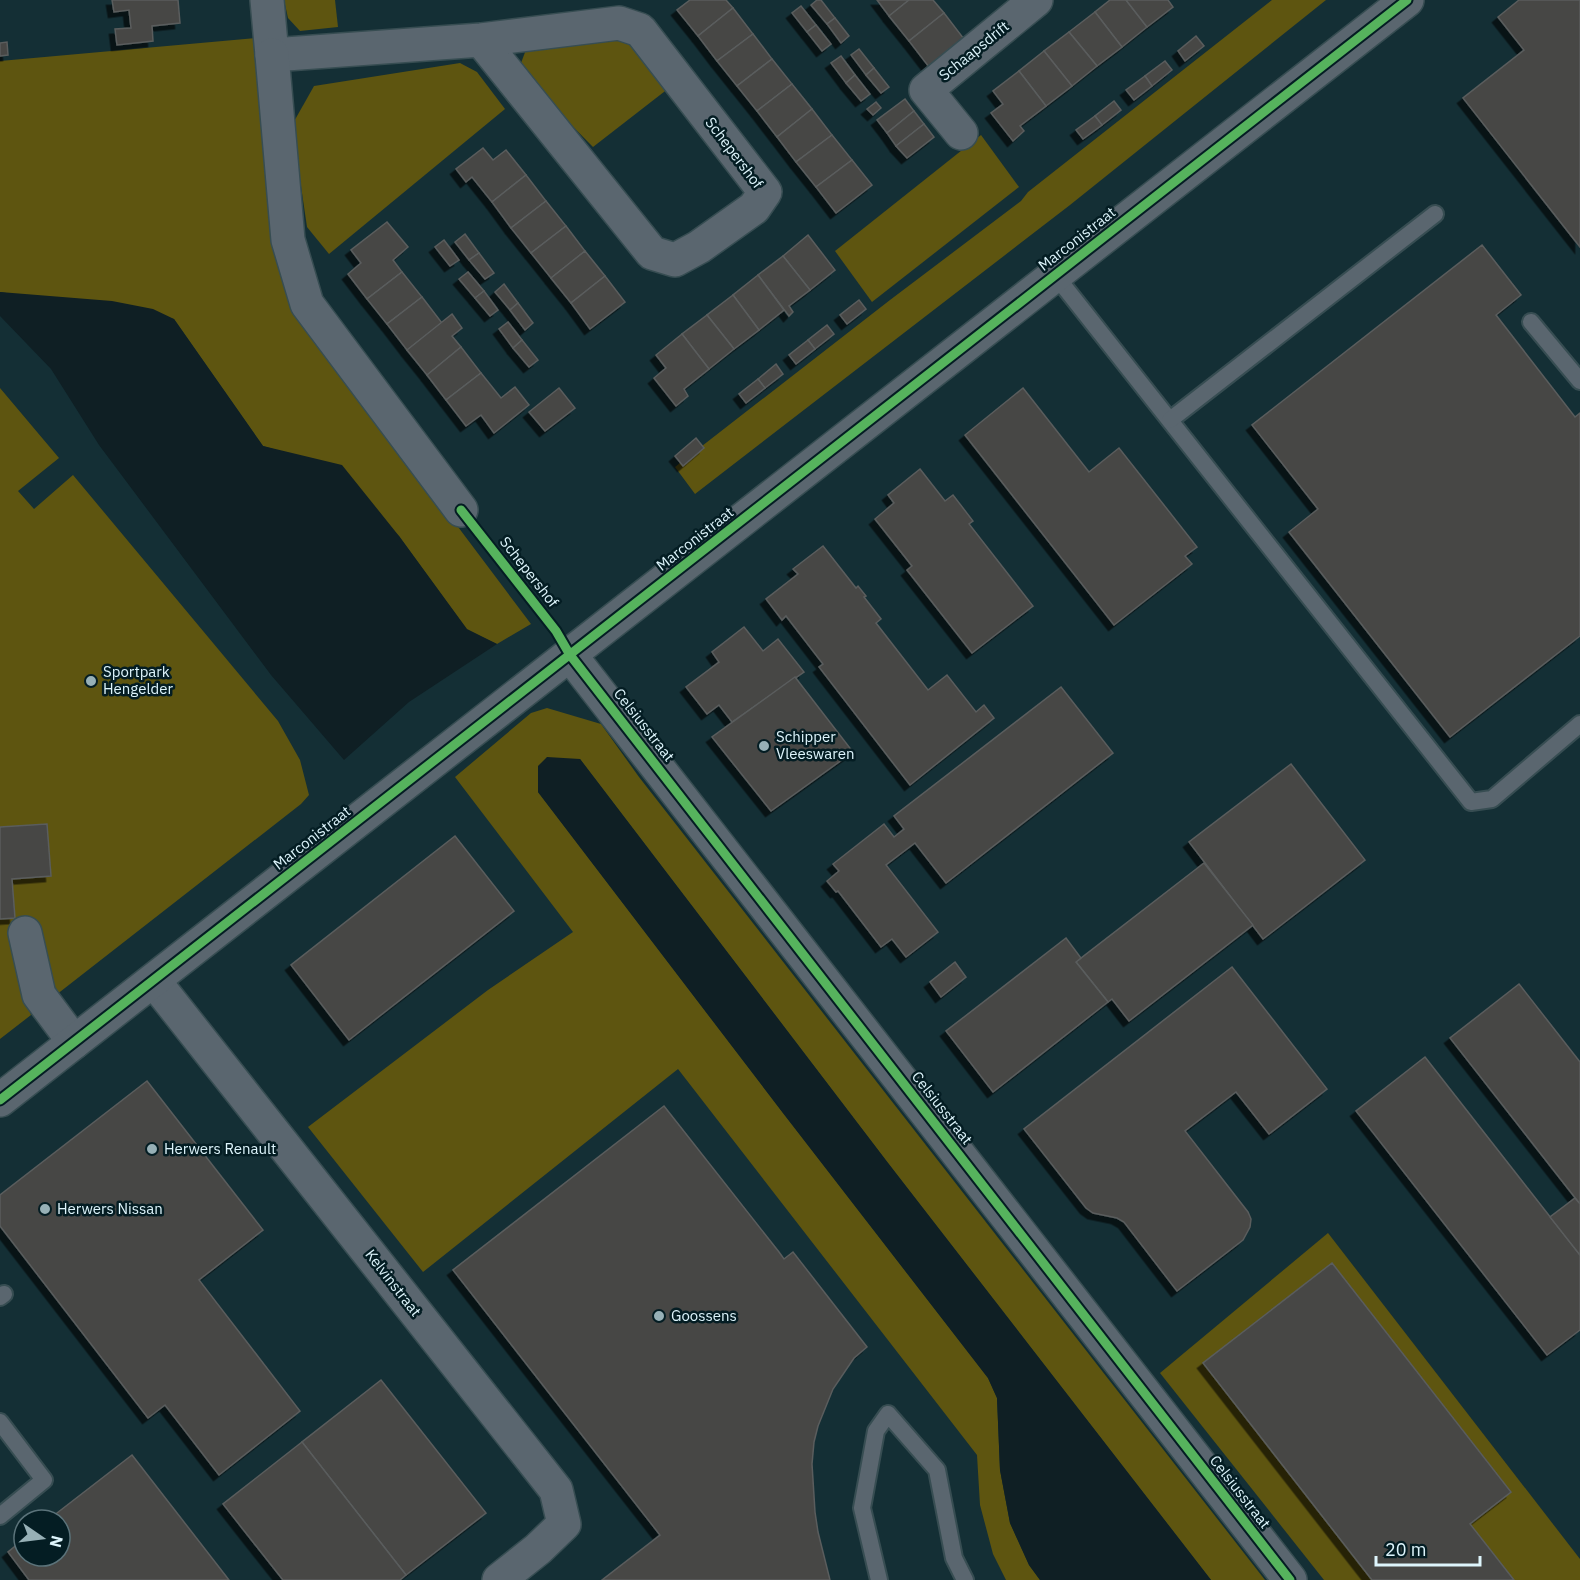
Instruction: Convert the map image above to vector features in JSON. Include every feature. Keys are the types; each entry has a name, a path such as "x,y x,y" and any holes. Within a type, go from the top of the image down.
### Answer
{"street":[{"path":"267,0 288,240 308,304 461,510"},
{"name":"Schaapsdrift","path":"961,133 926,90 1036,0"},
{"name":"Marconistraat","path":"0,1100 1407,0"},
{"name":"Schepershof","path":"273,55 481,40 619,23 640,30 765,192 754,208 675,260 652,253 481,40"},
{"name":"Celsiusstraat","path":"570,655 1290,1580"},
{"path":"25,933 39,995 74,1042"},
{"name":"Kelvinstraat","path":"154,981 556,1490 564,1524 538,1549 499,1580"}],"lane":[{"path":"1170,420 1435,214"},
{"path":"1055,275 1471,802 1491,799 1580,724"},
{"path":"1531,322 1580,381"},
{"path":"879,1580 862,1508 876,1431 888,1414 937,1470 954,1558 965,1580"},
{"path":"0,1422 44,1480 0,1516"}],"shaded area":[{"path":"284,0 335,0 338,27 300,31 288,18"},
{"path":"1272,0 1326,0 1070,205 695,494 675,467 1021,201 1028,192"},
{"path":"622,34 669,88 593,147 518,71 527,47"},
{"path":"257,38 292,306 531,624 497,644 467,630 399,536 280,451 263,446 174,319 0,292 0,61"},
{"path":"460,63 477,72 505,109 329,254 307,227 292,125 314,86"},
{"path":"981,135 1019,187 872,302 835,251"},
{"path":"0,292 112,301 153,309 174,319 263,446 342,465 399,536 467,629 497,644 409,702 344,760 271,675 99,445 51,369 0,316"},
{"name":"Sportpark Hengelder","path":"0,388 59,458 18,491 34,509 73,475 278,721 300,760 309,795 301,804 56,995 23,994 31,1015 0,1039"},
{"path":"547,708 601,724 639,777 1265,1580 1211,1580 888,1163 580,759 538,792 988,1378 997,1398 1000,1470 1010,1523 1029,1565 1040,1580 1006,1580 993,1554 980,1505 977,1455 678,1069 423,1272 308,1127 488,990 573,932 455,777 531,713"},
{"path":"547,757 580,759 888,1163 1211,1580 1040,1580 1029,1565 1010,1523 1000,1470 997,1398 988,1378 538,792 538,766"},
{"path":"1328,1233 1580,1559 1580,1580 1324,1580 1160,1373"}],"building":[{"path":"112,0 178,0 180,23 152,26 153,41 117,45 115,29 131,28 129,10 114,12"},
{"path":"690,0 726,0 733,8 698,36 677,10"},
{"path":"821,0 835,18 827,24 811,5"},
{"path":"877,0 909,0 889,16"},
{"path":"909,0 933,0 944,13 909,41 889,16"},
{"path":"1110,0 1126,0 1147,27 1122,47 1095,12"},
{"path":"1126,0 1168,0 1173,7 1147,27"},
{"path":"1519,0 1580,0 1580,247 1463,98 1524,50 1498,17"},
{"path":"801,6 816,25 807,32 792,13"},
{"path":"733,8 753,34 717,61 698,36"},
{"path":"1095,12 1122,47 1097,66 1069,32"},
{"path":"944,13 964,39 929,67 909,41"},
{"path":"835,18 849,36 841,43 827,24"},
{"path":"816,25 831,44 822,51 807,32"},
{"path":"1069,32 1097,66 1072,86 1044,51"},
{"path":"753,34 772,59 737,86 717,61"},
{"path":"1196,36 1204,46 1185,61 1178,51"},
{"path":"7,42 8,55 0,56 0,43"},
{"path":"859,49 874,68 866,75 851,55"},
{"path":"1044,51 1072,86 1046,106 1019,71"},
{"path":"841,56 855,75 846,83 831,63"},
{"path":"772,59 792,84 757,111 737,86"},
{"path":"1165,61 1172,70 1152,86 1145,76"},
{"path":"874,68 889,87 881,93 866,75"},
{"path":"1019,71 1046,106 1020,126 1024,131 1013,141 991,113 1003,104 993,91"},
{"path":"855,75 870,94 861,101 846,83"},
{"path":"1145,76 1152,86 1134,100 1126,90"},
{"path":"792,84 812,109 777,137 757,111"},
{"path":"905,99 914,111 887,133 877,120"},
{"path":"1114,101 1121,110 1102,125 1095,116"},
{"path":"876,102 881,108 873,115 867,109"},
{"path":"812,109 832,135 796,162 777,137"},
{"path":"914,111 924,124 896,146 887,133"},
{"path":"1095,116 1102,125 1083,139 1076,130"},
{"path":"924,124 934,137 907,158 896,146"},
{"path":"832,135 852,160 816,187 796,162"},
{"path":"483,148 493,160 506,150 526,175 492,202 472,177 466,182 456,169"},
{"path":"852,160 872,185 836,213 816,187"},
{"path":"526,175 546,201 511,228 492,202"},
{"path":"546,201 566,226 531,253 511,228"},
{"path":"387,222 408,247 393,260 402,272 367,299 348,274 361,263 351,250"},
{"path":"566,226 585,251 551,278 531,253"},
{"path":"465,234 479,253 469,260 455,242"},
{"path":"808,235 835,270 810,290 783,256"},
{"path":"444,240 459,260 450,266 435,247"},
{"path":"1482,245 1521,295 1496,315 1575,417 1580,413 1580,636 1450,737 1289,532 1318,509 1252,425"},
{"path":"585,251 605,276 571,303 551,278"},
{"path":"479,253 494,273 485,279 469,260"},
{"path":"783,256 810,290 789,306 793,312 789,316 758,275"},
{"path":"402,272 422,297 387,324 367,299"},
{"path":"468,272 484,291 475,298 459,279"},
{"path":"758,275 784,310 759,330 733,295"},
{"path":"605,276 625,302 590,329 571,303"},
{"path":"504,284 518,303 510,310 495,292"},
{"path":"484,291 498,310 490,316 475,298"},
{"path":"733,295 759,330 734,349 707,315"},
{"path":"422,297 442,323 407,350 387,324"},
{"path":"859,300 866,309 847,324 840,315"},
{"path":"518,303 533,323 525,330 510,310"},
{"path":"452,314 462,328 452,336 461,347 427,375 407,350"},
{"path":"707,315 734,349 709,369 682,334"},
{"path":"508,322 522,340 513,348 499,329"},
{"path":"827,325 834,334 815,349 808,340"},
{"path":"682,334 709,369 684,389 688,396 676,406 654,378 666,368 656,355"},
{"path":"522,340 538,360 529,367 513,348"},
{"path":"808,340 815,349 796,364 789,355"},
{"path":"461,347 481,373 446,400 427,375"},
{"path":"776,364 783,374 765,388 758,379"},
{"path":"481,373 501,398 515,387 529,405 494,433 481,415 466,426 446,400"},
{"path":"758,379 765,388 746,403 739,394"},
{"path":"559,388 575,408 545,431 529,412"},
{"path":"1023,388 1089,472 1119,448 1197,547 1185,556 1192,564 1114,625 965,435"},
{"path":"696,438 704,448 683,466 675,456"},
{"path":"920,469 945,501 953,495 973,521 969,524 1033,606 972,653 907,570 912,566 875,519 894,503 888,495"},
{"path":"823,546 856,588 858,586 866,596 864,597 881,619 876,623 928,690 947,675 976,712 984,705 994,718 910,785 819,667 823,664 786,616 782,620 766,599 798,574 793,569"},
{"path":"744,627 763,651 778,639 804,672 732,722 719,705 707,714 686,687 719,662 712,652"},
{"path":"795,677 853,752 771,811 712,737"},
{"path":"1061,687 1113,753 946,883 915,843 886,865 938,932 906,957 892,939 881,947 838,891 836,892 827,881 839,871 833,864 884,824 894,837 904,829 894,816"},
{"path":"1291,764 1365,860 1263,939 1189,842"},
{"path":"47,824 51,876 12,879 15,918 0,919 0,827"},
{"path":"455,836 514,911 349,1040 291,965"},
{"path":"1204,863 1253,925 1129,1021 1112,999 1108,1002 1076,962"},
{"path":"1066,938 1081,958 1076,962 1108,1002 993,1092 946,1031"},
{"path":"955,962 966,977 941,997 930,982"},
{"path":"1232,967 1327,1089 1269,1134 1236,1092 1185,1131 1248,1212 1251,1219 1250,1227 1243,1240 1177,1291 1124,1222 1117,1218 1093,1213 1086,1208 1024,1129"},
{"path":"1519,984 1580,1062 1580,1204 1450,1038"},
{"path":"1425,1057 1580,1255 1580,1330 1547,1355 1356,1111"},
{"path":"147,1081 263,1230 199,1280 300,1411 219,1475 165,1405 148,1418 0,1226 0,1195"},
{"path":"664,1106 784,1259 793,1252 867,1347 854,1358 833,1389 814,1442 812,1464 815,1512 830,1580 602,1580 660,1535 453,1270"},
{"path":"1575,1198 1580,1204 1580,1255 1550,1217"},
{"path":"1332,1263 1511,1492 1470,1524 1514,1580 1372,1580 1203,1363"},
{"path":"381,1380 486,1513 406,1575 302,1442"},
{"path":"302,1442 406,1575 400,1580 283,1580 223,1504"},
{"path":"132,1455 229,1580 29,1580 20,1568 72,1568 72,1508 64,1508"}],"cycle path":[{"path":"0,1100 1407,0"},
{"path":"461,510 556,631 570,655 1290,1580"}],"place":[{"name":"Sportpark Hengelder","path":"91,681"},
{"name":"Schipper Vleeswaren","path":"764,746"},
{"name":"Herwers Renault","path":"152,1149"},
{"name":"Herwers Nissan","path":"45,1209"},
{"name":"Goossens","path":"659,1316"}]}
